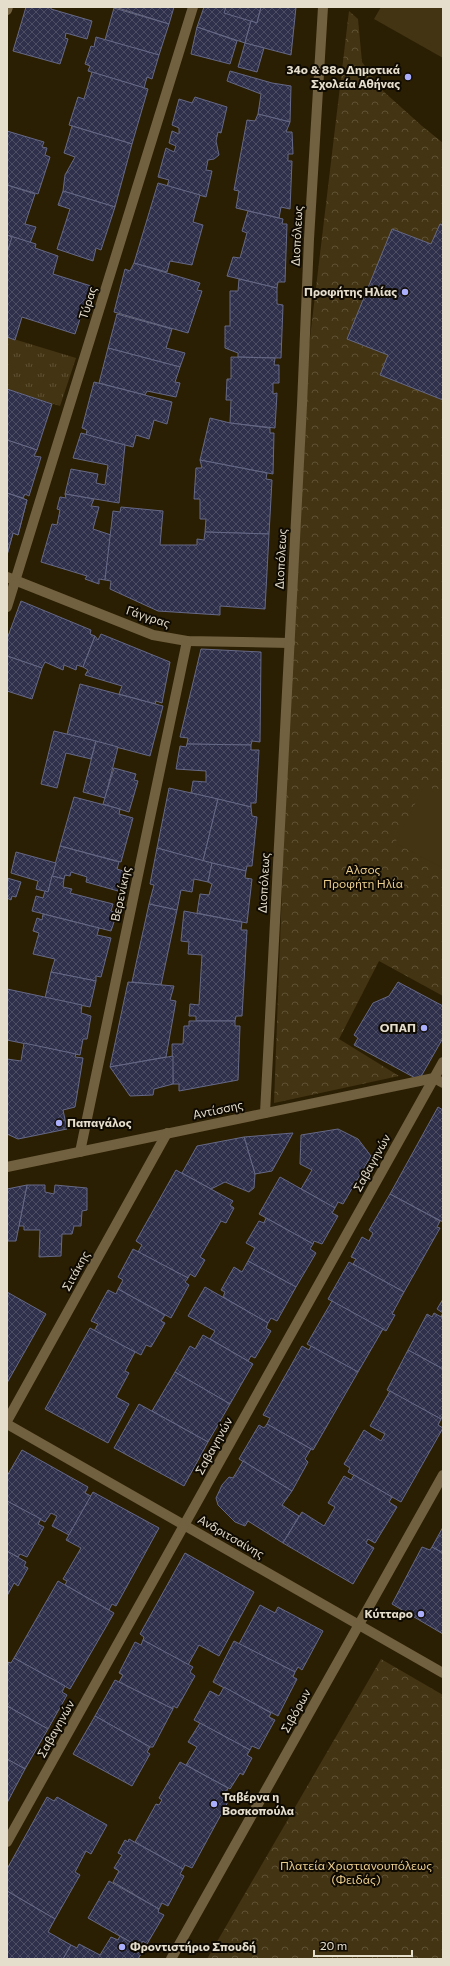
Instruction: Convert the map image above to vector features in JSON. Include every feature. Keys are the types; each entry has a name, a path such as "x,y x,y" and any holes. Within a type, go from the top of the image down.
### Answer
{"street":[{"name":"Τύρας","path":"7,607 12,579 193,7"},
{"name":"Διοπόλεως","path":"265,1113 302,411 309,239 323,7"},
{"name":"Γάγγρας","path":"12,579 152,635 187,641 290,643"},
{"name":"Βερενίκης","path":"80,1152 187,641"},
{"name":"Σαβαγηνών","path":"7,1842 439,1080 443,1062"},
{"name":"Αντίσσης","path":"7,1167 265,1113 439,1080"},
{"name":"Σιτάκης","path":"7,1423 167,1134"},
{"name":"Ανδριτσαίνης","path":"7,1423 443,1673"},
{"name":"Σιβόρων","path":"171,1959 443,1475"}],"green space":[{"path":"381,7 443,7 443,58 374,19"},
{"name":"Αλσος Προφήτη Ηλία","path":"349,11 358,19 362,62 383,91 443,143 443,996 379,961 339,1039 399,1076 274,1103 295,545 302,405"},
{"path":"7,337 76,358 60,406 7,389"},
{"path":"425,785 443,794 443,868 395,843"},
{"name":"Πλατεία Χριστιανουπόλεως (Φειδάς)","path":"381,1659 443,1695 443,1959 207,1959"}],"building":[{"path":"26,7 51,7 51,9 92,21 87,39 66,33 65,38 68,39 60,64 13,51"},
{"path":"115,7 174,7 169,24"},
{"path":"204,7 261,7 257,23 251,21 245,43 197,27"},
{"path":"226,7 261,7 257,23 224,13"},
{"path":"261,7 296,7 291,55 245,43 251,21 257,23"},
{"path":"114,8 169,24 159,55 105,40"},
{"path":"197,27 237,41 230,64 191,54"},
{"path":"96,37 159,55 152,79 147,77 144,88 88,71 90,66 85,64 91,46 94,47"},
{"path":"245,43 264,48 257,72 238,67"},
{"path":"230,71 272,83 291,86 290,122 258,114 261,94 227,81"},
{"path":"92,72 148,89 132,144 69,125 78,97 84,99"},
{"path":"195,97 227,107 221,133 218,132 216,141 219,155 214,159 208,160 206,170 212,171 206,197 167,186 169,180 158,177 166,148 174,152 176,146 169,143 172,131 179,134 179,128 172,125 179,99 192,103"},
{"path":"258,114 290,122 286,132 292,132 293,154 288,154 288,161 292,161 290,209 281,207 279,218 236,208 239,191 234,190 247,120 255,121"},
{"path":"72,126 132,144 115,207 63,191 65,175 75,157 64,153"},
{"path":"7,131 44,142 42,147 47,148 45,155 50,157 38,194 7,185"},
{"path":"158,183 200,195 193,222 203,225 192,265 170,261 167,272 134,263"},
{"path":"7,185 35,194 25,224 36,227 30,243 7,235"},
{"path":"63,191 115,207 101,250 96,248 93,261 57,249 70,209 58,205"},
{"path":"248,211 283,219 282,224 287,224 285,282 278,282 277,288 227,276 233,257 240,258 247,233 242,231"},
{"name":"Προφήτης Ηλίας","path":"440,224 443,225 443,400 380,375 388,355 347,339 392,229 431,244"},
{"path":"7,235 36,244 35,248 58,256 53,274 91,286 75,334 22,317 15,340 7,337"},
{"path":"7,235 12,237 7,253"},
{"path":"134,263 200,283 197,290 202,291 188,333 114,312 125,269 130,271"},
{"path":"239,279 277,288 277,304 283,305 281,358 238,357 238,353 225,348 225,326 230,326 230,291 238,291"},
{"path":"117,314 172,329 166,348 185,353 180,367 108,348"},
{"path":"108,348 180,367 175,382 180,383 176,397 147,391 145,395 99,383"},
{"path":"231,357 275,358 274,365 279,365 279,383 273,383 273,394 277,393 275,428 230,423 231,400 226,400 227,379 231,379"},
{"path":"94,382 172,402 167,424 154,420 149,439 136,435 133,447 86,435 87,430 82,428"},
{"path":"7,389 52,404 37,450 7,440"},
{"path":"210,418 230,423 270,428 270,433 274,433 273,474 200,460"},
{"path":"81,433 125,445 119,503 65,494 71,469 98,474 96,483 105,485 108,465 73,458"},
{"path":"7,440 37,450 34,456 41,457 29,496 25,494 23,498 7,493"},
{"path":"200,460 267,473 266,479 272,480 269,534 205,532 206,519 200,519 200,499 194,499 196,468 202,468"},
{"path":"7,493 27,500 18,535 13,533 7,555"},
{"path":"7,493 27,500 18,535 13,533 7,555"},
{"path":"65,494 94,499 91,506 99,507 93,529 111,535 105,580 99,579 99,584 85,579 87,576 41,562 52,524 57,525 60,510 57,509 60,497 66,498"},
{"path":"121,507 163,511 160,545 197,545 197,539 204,540 205,532 269,534 265,609 220,606 220,615 158,611 110,589 111,581 105,580 113,511 120,512"},
{"path":"21,601 91,630 90,634 95,636 83,667 77,665 76,670 64,665 63,670 45,662 42,668 7,656 7,639"},
{"path":"101,634 170,662 162,703 156,701 155,704 119,694 122,686 85,675 88,670 83,667 95,636 98,640"},
{"path":"201,649 261,652 260,742 252,741 251,745 187,744 188,738 180,737"},
{"path":"7,656 42,668 32,699 7,691"},
{"path":"80,684 163,706 150,756 67,734"},
{"path":"54,731 96,741 91,759 66,753 57,788 41,784"},
{"path":"96,741 118,747 105,798 83,792"},
{"path":"187,744 251,745 251,750 259,750 256,803 251,803 251,807 191,793 193,781 206,782 206,771 176,769 180,746 186,747"},
{"path":"114,768 136,774 134,780 138,781 129,812 103,804"},
{"path":"169,788 218,799 203,861 157,848"},
{"path":"74,797 120,809 119,814 133,818 121,862 60,846"},
{"path":"218,799 251,807 252,816 257,817 252,866 247,866 246,871 203,861"},
{"path":"60,846 119,862 117,869 123,871 118,891 86,882 87,877 71,872 70,876 65,875 64,879 52,876"},
{"path":"157,848 212,863 208,882 194,879 192,892 181,890 177,910 149,904 154,885 150,884"},
{"path":"16,852 56,863 48,892 36,889 38,881 11,873"},
{"path":"212,863 246,871 245,878 252,879 247,923 197,913 200,894 209,895 212,884 208,882"},
{"path":"52,876 64,879 63,887 72,889 70,893 113,904 111,911 117,913 111,931 32,911 36,896 43,898 45,891 48,892"},
{"path":"7,878 21,882 16,897 12,896 11,900 7,898"},
{"path":"149,904 177,910 161,985 132,982"},
{"path":"184,911 242,922 241,930 247,930 242,1016 236,1016 235,1021 196,1021 196,1016 189,1016 190,1004 199,1005 202,955 188,954 189,942 181,941"},
{"path":"43,914 99,928 97,935 111,938 101,977 96,976 96,981 51,972 55,959 33,954 39,933 33,931 37,918 42,920"},
{"path":"51,972 96,981 90,1007 45,998"},
{"path":"128,982 174,986 170,1000 176,1001 166,1057 110,1067"},
{"path":"398,982 443,1006 443,1038 419,1080 354,1045 358,1038 354,1035 373,1003 389,996"},
{"path":"7,989 82,1005 81,1013 91,1016 87,1039 83,1039 80,1055 7,1040"},
{"path":"189,1021 235,1021 235,1026 240,1026 238,1080 179,1091 179,1084 173,1084 172,1044 183,1044 184,1026 189,1026"},
{"path":"24,1043 76,1054 75,1057 83,1058 75,1107 63,1110 67,1129 18,1139 7,1134 7,1059 21,1061"},
{"path":"173,1056 173,1084 154,1089 153,1095 130,1096 110,1067"},
{"path":"438,1107 443,1110 443,1222 390,1194"},
{"path":"338,1129 358,1139 371,1156 343,1204 338,1202 335,1208 301,1189 312,1170 300,1164 301,1135"},
{"path":"293,1133 272,1171 255,1174 244,1137"},
{"path":"244,1137 255,1174 254,1188 249,1192 225,1182 211,1189 182,1173 197,1146"},
{"path":"176,1170 233,1201 230,1205 234,1208 226,1223 221,1221 200,1257 205,1260 195,1277 190,1274 188,1278 138,1252 142,1245 136,1241"},
{"path":"280,1177 335,1208 332,1213 338,1216 322,1244 314,1241 313,1244 259,1214"},
{"path":"27,1185 45,1185 45,1192 54,1194 55,1185 87,1188 87,1210 82,1211 81,1226 74,1226 72,1234 62,1234 61,1256 39,1257 40,1230 24,1230 24,1226 19,1226"},
{"path":"27,1185 16,1241 7,1241 7,1189"},
{"path":"390,1194 440,1221 437,1227 440,1228 404,1292 353,1264 356,1259 351,1257 362,1237 369,1241 373,1233 369,1230"},
{"path":"266,1218 313,1244 310,1249 316,1253 296,1287 248,1261 255,1248 246,1243 259,1221 264,1223"},
{"path":"133,1249 188,1278 185,1282 189,1285 171,1318 118,1289 123,1280 118,1277"},
{"path":"248,1261 296,1287 277,1321 271,1318 268,1323 223,1297 225,1292 221,1290 234,1267 242,1272"},
{"path":"349,1262 404,1292 392,1314 395,1315 386,1331 328,1299"},
{"path":"205,1287 268,1323 266,1328 271,1331 255,1358 251,1356 248,1361 210,1339 215,1331 188,1316"},
{"path":"118,1289 165,1315 161,1321 165,1323 151,1347 146,1345 141,1355 94,1331 98,1324 91,1321 108,1290 116,1294"},
{"path":"7,1292 46,1314 7,1383"},
{"path":"443,1299 443,1313 437,1309"},
{"path":"332,1301 383,1329 358,1372 307,1344"},
{"path":"434,1313 443,1318 443,1369 408,1350 427,1314 432,1317"},
{"path":"90,1328 135,1352 125,1371 129,1373 116,1397 129,1404 108,1443 45,1409"},
{"path":"203,1335 253,1364 230,1404 175,1372 190,1346 195,1349"},
{"path":"302,1346 309,1350 311,1346 358,1372 313,1450 267,1424 270,1418 263,1415"},
{"path":"408,1350 443,1369 443,1415 441,1419 387,1390"},
{"path":"175,1372 230,1404 208,1442 152,1411"},
{"path":"390,1391 441,1419 438,1425 443,1428 401,1502 348,1472 350,1468 344,1464 364,1430 381,1441 385,1434 370,1426"},
{"path":"139,1404 208,1442 184,1486 114,1448"},
{"path":"267,1424 311,1449 305,1459 308,1462 292,1491 239,1459 259,1425 264,1428"},
{"path":"22,1450 88,1487 85,1493 91,1496 69,1535 52,1526 57,1516 51,1513 45,1522 7,1501 7,1476"},
{"path":"243,1461 292,1491 282,1505 299,1516 283,1543 248,1521 245,1526 235,1522 218,1505 216,1498 222,1485 229,1477 233,1478"},
{"path":"354,1475 392,1497 389,1502 397,1507 375,1543 368,1539 366,1543 374,1548 353,1584 283,1543 302,1512 324,1526 335,1507 328,1503 344,1476 351,1480"},
{"path":"93,1492 159,1528 116,1606 112,1604 109,1610 65,1585 67,1581 63,1579 81,1548 66,1540"},
{"path":"7,1501 41,1519 38,1524 44,1527 27,1557 20,1554 18,1557 7,1551"},
{"path":"443,1527 443,1553 432,1547"},
{"path":"422,1547 430,1550 432,1547 443,1553 443,1634 392,1604"},
{"path":"7,1551 26,1562 24,1566 28,1568 18,1586 14,1583 7,1596"},
{"path":"185,1553 254,1592 219,1656 199,1645 188,1665 143,1640 144,1637 140,1634"},
{"path":"58,1581 114,1613 70,1689 14,1658"},
{"path":"260,1605 275,1613 278,1607 323,1631 302,1670 298,1667 295,1672 239,1644"},
{"path":"143,1640 193,1667 190,1672 195,1676 177,1708 173,1706 173,1709 119,1682 123,1675 119,1673 135,1642 141,1645"},
{"path":"234,1641 295,1672 293,1677 297,1679 278,1716 213,1682"},
{"path":"14,1658 65,1686 62,1692 67,1695 48,1729 7,1706 7,1662 11,1663"},
{"path":"115,1680 173,1709 153,1747 150,1747 95,1716"},
{"path":"224,1687 271,1713 269,1717 275,1720 259,1749 252,1746 250,1750 194,1720 210,1691 219,1696"},
{"path":"7,1706 48,1729 25,1769 7,1759"},
{"path":"95,1716 150,1747 147,1752 150,1754 132,1786 73,1754"},
{"path":"200,1723 250,1750 247,1755 252,1758 243,1775 240,1773 230,1789 186,1765 197,1747 188,1742"},
{"path":"7,1759 25,1769 7,1803"},
{"path":"180,1762 228,1788 225,1795 230,1798 192,1868 185,1865 183,1869 135,1842 156,1804 159,1805 162,1800 159,1798"},
{"path":"47,1797 54,1801 57,1797 107,1825 91,1854 86,1851 75,1872 80,1875 55,1919 7,1891 7,1869"},
{"path":"129,1839 183,1869 180,1874 184,1876 168,1906 162,1903 159,1909 113,1882 119,1871 114,1868 122,1855 118,1853 125,1840 128,1842"},
{"path":"109,1881 159,1909 158,1912 164,1915 147,1944 143,1941 139,1947 88,1918"},
{"path":"7,1891 55,1919 48,1932 71,1945 63,1959 7,1959"},
{"name":"Φροντιστήριο Σπουδή","path":"120,1936 139,1947 137,1952 141,1954 138,1959 63,1959 71,1945 77,1948 79,1944 100,1955 111,1937 118,1940"}],"place":[{"name":"34ο & 88ο Δημοτικά Σχολεία Αθήνας","path":"408,77"},
{"name":"Προφήτης Ηλίας","path":"405,292"},
{"name":"ΟΠΑΠ","path":"424,1028"},
{"name":"Παπαγάλος","path":"59,1123"},
{"name":"Κύτταρο","path":"421,1614"},
{"name":"Ταβέρνα η Βοσκοπούλα","path":"214,1804"},
{"name":"Φροντιστήριο Σπουδή","path":"122,1947"}]}
